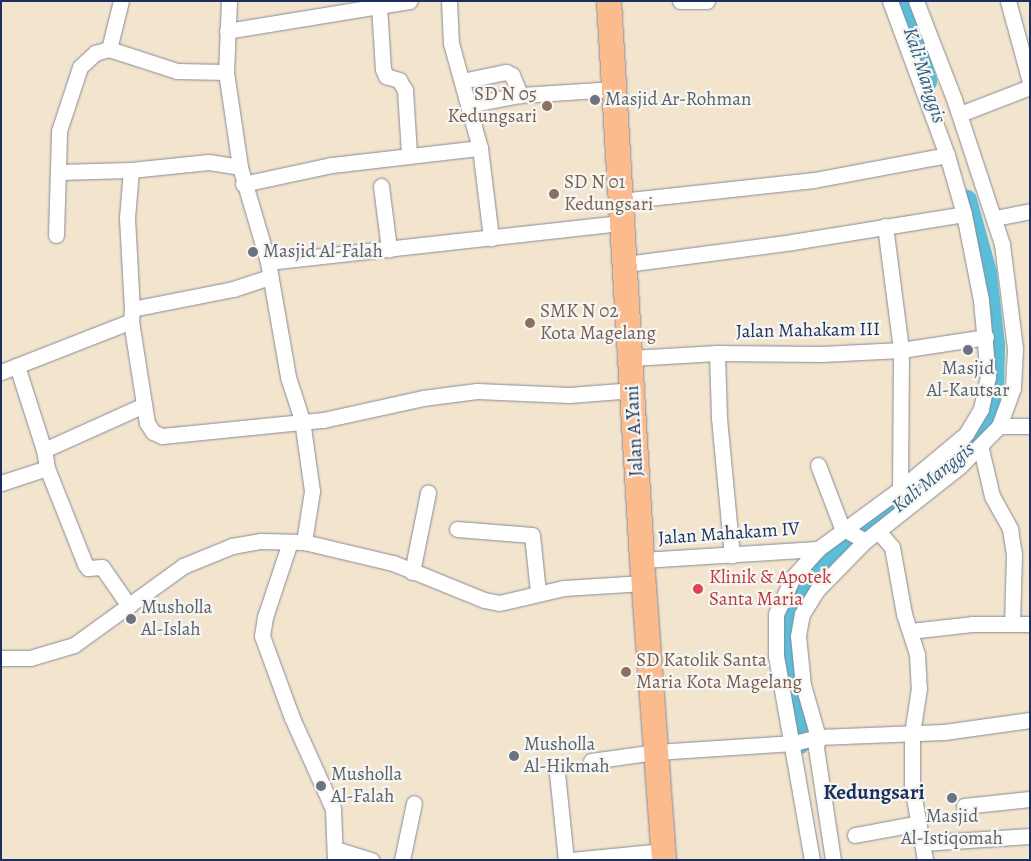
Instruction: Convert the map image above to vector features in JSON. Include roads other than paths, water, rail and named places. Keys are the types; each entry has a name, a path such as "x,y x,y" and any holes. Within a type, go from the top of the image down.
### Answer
{"highway":[{"name":"Jalan A.Yani","path":"609,1 634,390 643,572 664,856"}],"street":[{"path":"109,49 121,1"},
{"path":"229,1 226,72 240,167 243,184 268,262 288,377 302,420 312,491 297,542 265,617 262,636 292,718 333,810 335,854 371,860"},
{"path":"227,31 410,1"},
{"path":"450,1 451,43 480,148 491,238"},
{"path":"680,1 707,1"},
{"path":"833,860 816,748 804,740 776,656 776,614 793,577 818,549 900,488 966,434 981,409 988,377 986,337 964,214 947,156 890,1"},
{"path":"812,860 798,656 802,614 817,590 864,540 878,531 980,449 1000,426 1013,388 1015,349 1012,302 995,218 960,114 916,1"},
{"path":"1008,1 1030,82"},
{"path":"379,6 383,70 386,76 399,80 405,90 409,154"},
{"path":"56,235 59,131 80,67 95,53 109,49 177,71 226,72"},
{"path":"462,81 506,72 512,75 520,95"},
{"path":"960,114 1030,87"},
{"path":"468,105 520,95 615,89"},
{"path":"243,184 409,154 480,148"},
{"path":"268,262 491,238 622,212 947,156"},
{"path":"58,172 131,170 209,162 240,167"},
{"path":"131,170 127,218 131,315 147,424 153,432 162,436 302,420 323,420 423,398 477,391 569,394 634,390"},
{"path":"381,186 389,249"},
{"path":"995,218 1030,212"},
{"path":"626,264 964,214"},
{"path":"885,226 901,350 900,488"},
{"path":"1,372 131,315 232,289 270,277"},
{"name":"Jalan Mahakam III","path":"631,358 717,353 822,354 901,350 986,337"},
{"path":"717,353 719,418 732,555"},
{"path":"17,366 44,450 47,468 85,564 88,568 102,567 129,606"},
{"path":"44,450 144,405"},
{"path":"1000,426 1030,426"},
{"path":"980,449 992,496 1011,536 1014,554 1012,624"},
{"path":"818,465 843,529 864,540"},
{"path":"1,483 47,468"},
{"path":"412,572 428,493"},
{"path":"457,529 532,535 538,592"},
{"path":"878,531 892,547 910,631 917,654 919,688 912,734 912,786 925,860"},
{"name":"Jalan Mahakam IV","path":"1,658 30,658 74,645 183,566 203,556 232,546 297,542 393,563 484,600 499,602 538,592 732,555 818,549"},
{"path":"910,631 972,624 1030,624"},
{"path":"591,761 656,752 804,740 912,734 1030,720"},
{"path":"557,774 566,860"},
{"path":"964,806 1030,798"},
{"path":"402,860 414,803"},
{"path":"855,835 919,824"},
{"path":"922,843 1030,836"},
{"path":"571,860 664,856"}],"waterway":[{"name":"Kali Manggis","path":"901,1 926,81"},
{"name":"Kali Manggis","path":"932,480 981,438 993,390 994,345 986,272 966,200"},
{"name":"Kali Manggis","path":"799,743 784,651 783,617 797,592 820,565 890,512"}],"place":[{"name":"Masjid Ar-Rohman","path":"595,100"},
{"name":"SD N 05 Kedungsari","path":"547,106"},
{"name":"SD N 01 Kedungsari","path":"554,194"},
{"name":"Masjid Al-Falah","path":"253,252"},
{"name":"SMK N 02 Kota Magelang","path":"530,323"},
{"name":"Masjid Al-Kautsar","path":"968,350"},
{"name":"Klinik & Apotek Santa Maria","path":"698,589"},
{"name":"Musholla Al-Islah","path":"131,619"},
{"name":"SD Katolik Santa Maria Kota Magelang","path":"626,672"},
{"name":"Musholla Al-Hikmah","path":"514,756"},
{"name":"Musholla Al-Falah","path":"321,786"},
{"name":"Masjid Al-Istiqomah","path":"952,798"}],"district":[{"name":"Kedungsari","path":"874,792"}]}
